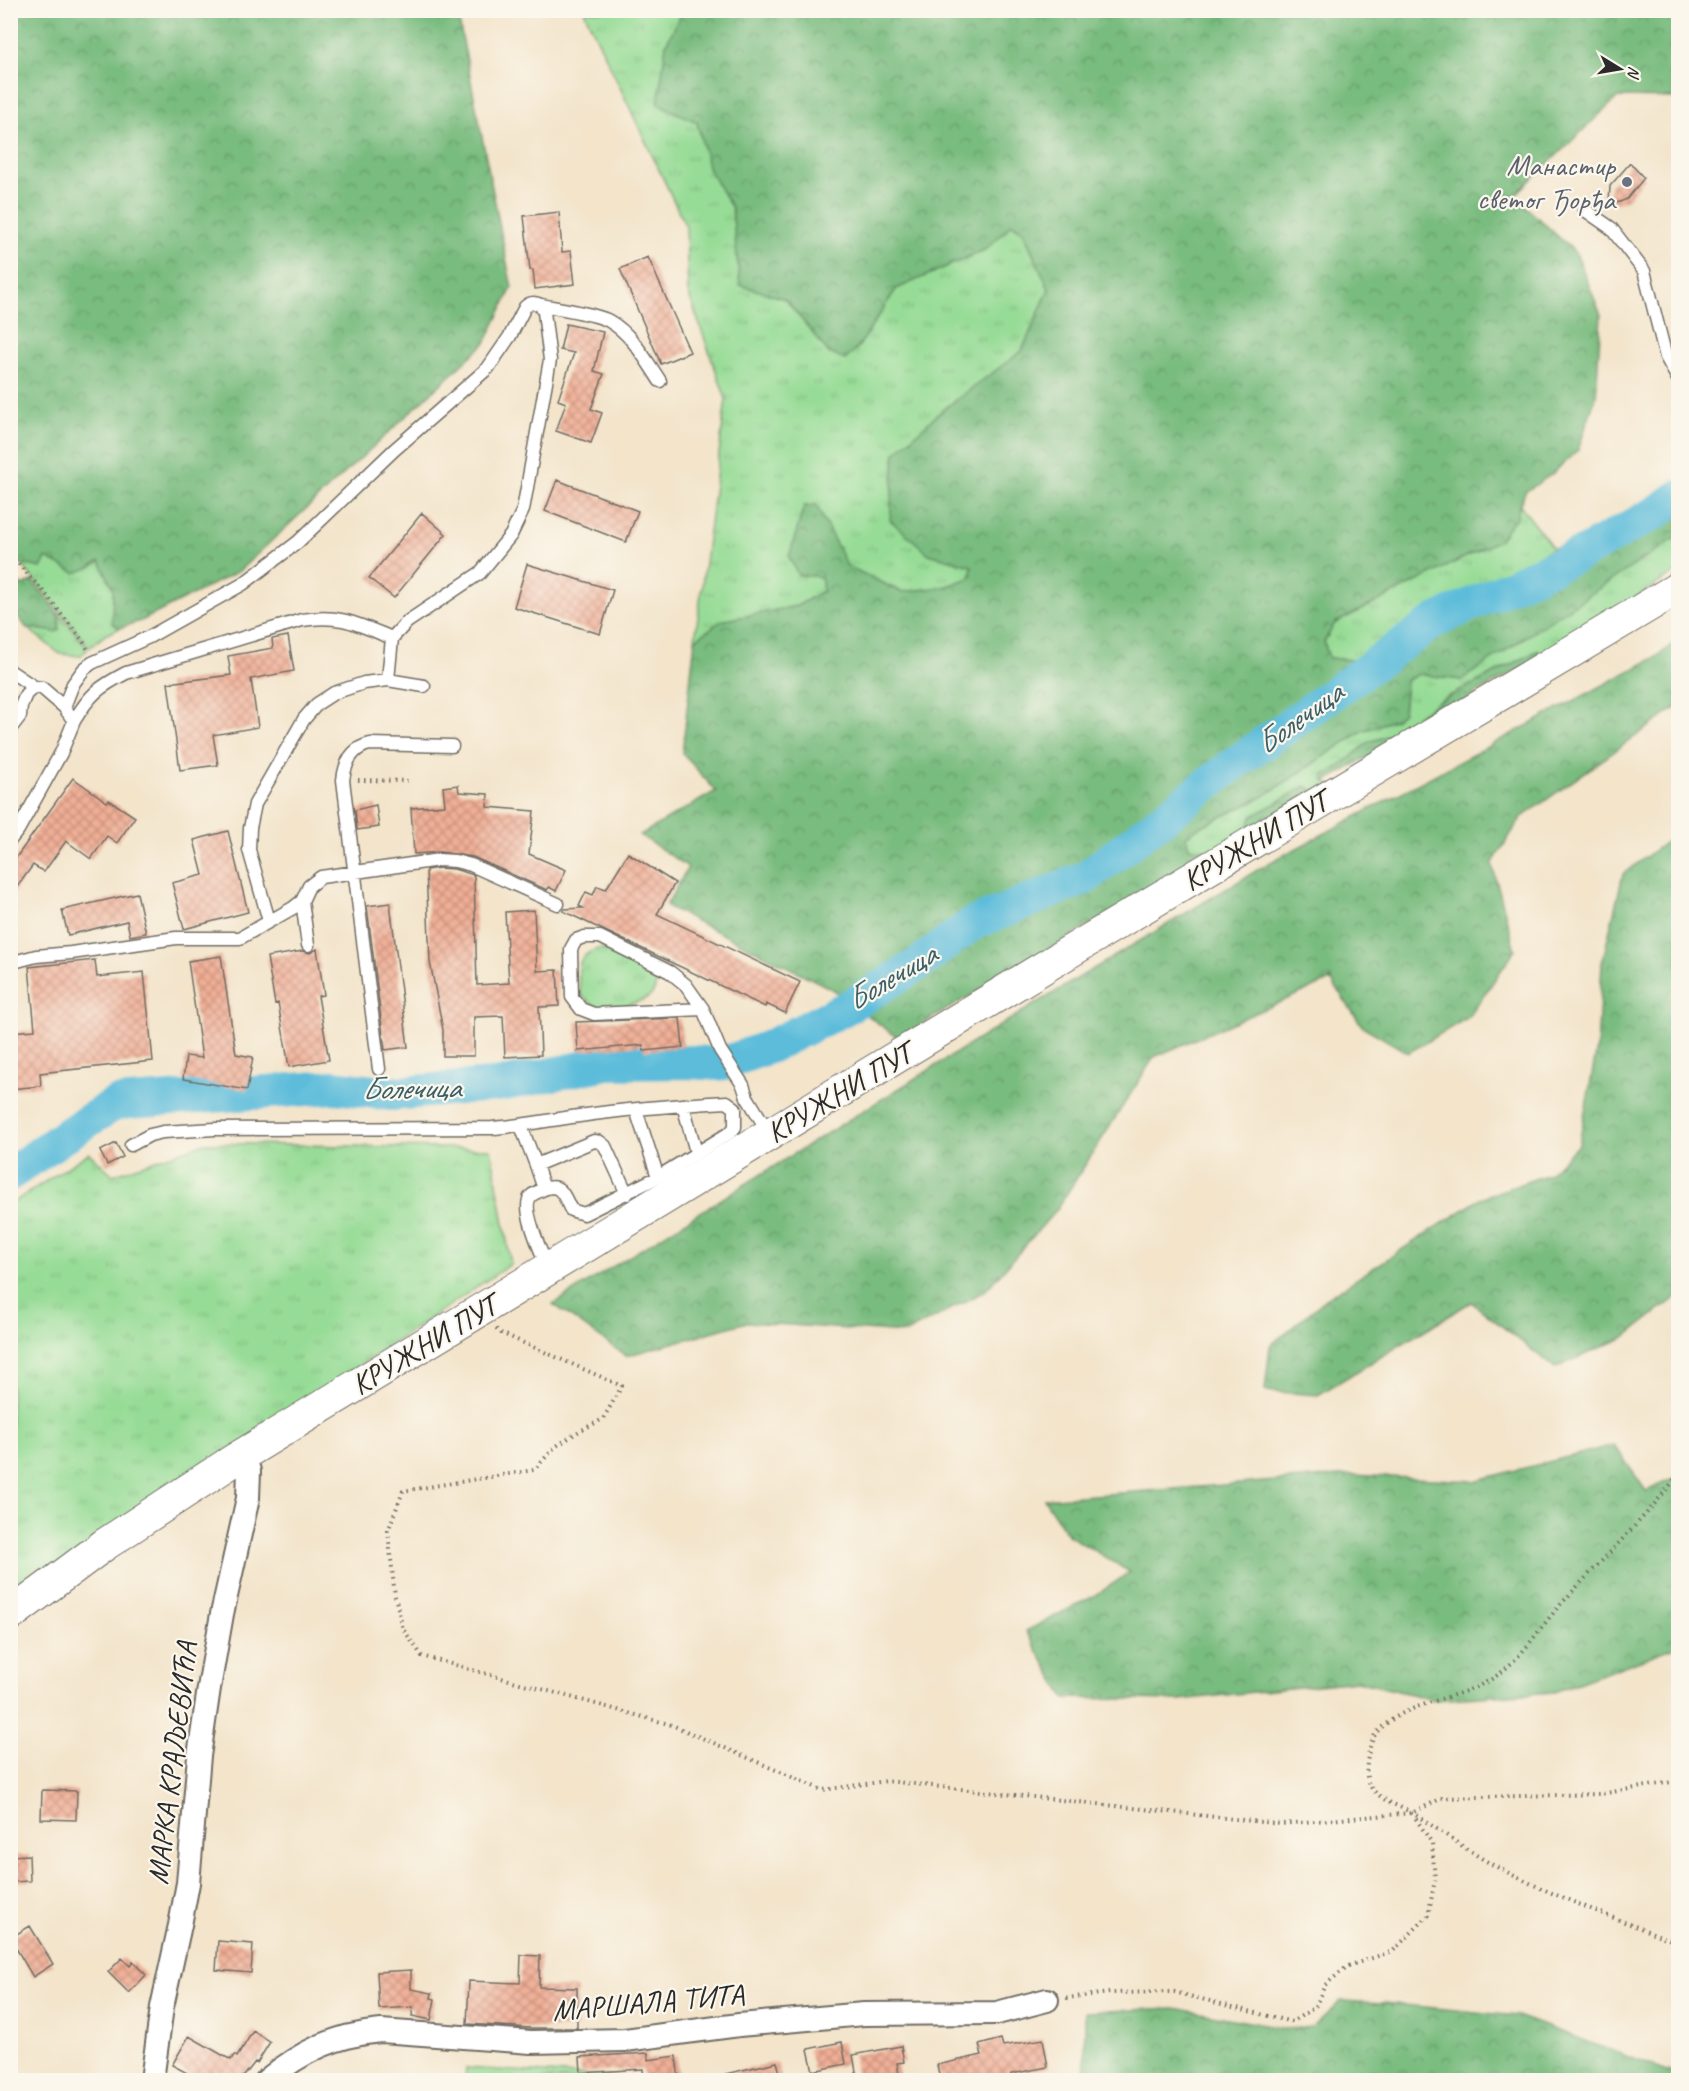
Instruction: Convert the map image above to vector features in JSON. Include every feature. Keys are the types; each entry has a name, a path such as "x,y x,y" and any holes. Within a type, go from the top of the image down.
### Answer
{"main road":[{"name":"КРУЖНИ ПУТ","path":"10,1615 104,1545 244,1454 1069,952 1678,588"}],"street":[{"name":"МАРКА КРАЉЕВИЋА","path":"152,2080 162,2007 188,1883 199,1756 208,1698 222,1614 248,1498 249,1471 244,1454"},
{"name":"МАРШАЛА ТИТА","path":"267,2080 323,2043 360,2032 393,2031 531,2042 625,2040 739,2025 864,2014 997,2013 1047,2000"}],"lane":[{"path":"1585,210 1611,228 1644,271 1666,357 1678,379"},
{"path":"64,707 73,684 84,669 92,663 149,638 243,584 298,543 394,450 488,368 528,304 536,302 608,320 634,344 660,381"},
{"path":"388,680 392,638 407,622 480,573 511,535 523,510 550,360 544,312 541,305"},
{"path":"10,840 18,830 61,753 74,721 87,699 109,682 126,673 302,620 324,616 345,618 392,638"},
{"path":"10,671 34,687 42,688 64,707 74,721"},
{"path":"268,921 249,850 250,828 255,804 304,719 317,704 334,693 364,683 388,680 424,686"},
{"path":"10,729 20,716 26,694 34,687"},
{"path":"379,1069 353,872 343,780 344,767 351,754 360,746 370,744 452,746"},
{"path":"10,963 36,956 176,938 240,938 294,908 302,901 309,886 321,877 439,860 471,865 558,904"},
{"path":"302,901 308,945"},
{"path":"703,1008 594,1014 581,1009 572,997 571,949 576,940 585,937 600,938 670,972 686,985 703,1008 720,1050 743,1085 747,1097 770,1135"},
{"path":"131,1145 150,1135 164,1132 365,1127 460,1129 521,1126 578,1116 683,1105 727,1102 735,1108 735,1127 731,1132 658,1177 584,1214 571,1210 562,1192 552,1186 531,1195 527,1202 527,1212 548,1270"},
{"path":"683,1105 696,1152"},
{"path":"636,1110 658,1177"},
{"path":"521,1126 544,1189"},
{"path":"536,1165 594,1141 600,1142 605,1146 627,1194"}],"path":[{"path":"10,555 44,592 83,641 92,663"},
{"path":"343,780 408,781"},
{"path":"477,1313 501,1333 622,1386 603,1419 578,1432 555,1448 534,1470 403,1491 388,1531 394,1596 403,1629 422,1656 672,1725 822,1790 887,1781 1280,1824 1412,1813 1442,1798 1600,1794 1678,1781"},
{"path":"1678,1475 1653,1508 1561,1605 1520,1657 1496,1676 1460,1693 1396,1717 1376,1734 1367,1757 1368,1782 1380,1797 1412,1813 1487,1861 1582,1905 1678,1943"},
{"path":"1047,2000 1110,1993 1174,1992 1292,2022 1316,2007 1325,1984 1347,1966 1393,1951 1428,1916 1435,1880 1432,1843 1412,1813"}],"green space":[{"path":"11,10 457,11 512,288 485,343 239,571 143,620 120,628 112,623 113,589 100,561 75,573 46,558 41,568 22,565 11,552"},
{"path":"584,11 683,11 666,44 697,122 709,170 732,208 740,285 785,299 829,353 845,359 859,346 896,289 986,249 1012,224 1023,231 1049,289 1022,351 940,412 929,554 972,566 970,578 944,587 902,592 847,566 816,505 823,591 797,606 721,621 695,640 726,399 688,292 686,227"},
{"path":"683,11 1678,11 1678,98 1618,97 1514,196 1576,253 1601,315 1596,396 1578,450 1552,474 1525,492 1516,517 1499,540 1335,623 1324,642 1329,658 1374,662 1425,622 1553,548 1608,531 1678,481 1678,536 1461,680 1419,674 1406,680 1403,712 1396,719 1362,731 1264,796 1196,829 1186,837 1189,848 1208,850 1213,853 898,1038 834,990 666,906 688,867 640,835 716,791 682,753 695,640 721,621 797,606 823,591 821,577 798,575 789,557 804,506 816,505 847,566 901,592 944,587 970,578 972,566 929,554 890,520 895,453 940,412 1022,351 1049,289 1023,231 1012,224 986,249 896,289 859,346 845,360 829,353 785,299 740,285 732,208 709,170 697,122 658,104 666,44"},
{"path":"1520,505 1553,548 1425,622 1374,662 1329,658 1324,642 1335,623 1499,540 1516,517"},
{"path":"1678,536 1678,570 1670,576 1543,655 1538,651 1438,702 1388,736 1369,742 1339,767 1324,776 1330,786 1268,808 1251,817 1254,831 1212,858 1208,850 1189,848 1186,837 1196,829 1264,796 1362,731 1396,719 1403,712 1406,681 1418,674 1461,680"},
{"path":"46,558 87,569 100,561 113,589 113,623 120,628 105,635 89,648 22,565 41,568"},
{"path":"10,559 18,568 11,573 13,579 23,586 32,581 59,614 59,630 56,632 27,628 11,609"},
{"path":"59,614 87,650 80,656 60,654 27,628 59,630"},
{"path":"1678,641 1678,706 1521,818 1492,864 1515,950 1469,1017 1408,1053 1362,1026 1331,980 1154,1057 1057,1209 985,1291 906,1333 747,1322 626,1356 553,1304 1017,1015 1269,863 1656,657"},
{"path":"1538,651 1543,655 1325,782 1323,776 1339,767 1369,742 1388,736 1438,702"},
{"path":"1306,786 1312,790 1254,831 1249,825 1251,817"},
{"path":"1678,833 1678,1296 1625,1337 1555,1368 1471,1302 1318,1395 1265,1391 1270,1346 1327,1298 1483,1197 1549,1174 1579,1144 1597,1048 1602,963 1623,874"},
{"path":"602,948 633,961 646,970 656,983 652,994 634,1003 605,1008 594,1006 581,995 579,971 582,959 586,954"},
{"path":"205,1143 491,1149 511,1264 11,1599 11,1204 89,1153 113,1175"},
{"path":"1614,1445 1646,1491 1678,1477 1678,1646 1554,1692 1435,1700 1357,1681 1179,1700 1065,1698 1026,1631 1096,1595 1130,1572 1068,1535 1044,1499 1352,1475 1474,1481"},
{"path":"1341,2001 1517,2016 1678,2075 1678,2080 1085,2080 1085,2012 1174,2008 1286,2029 1313,2027"},
{"path":"466,2068 625,2078 626,2080 465,2080"}],"building":[{"name":"Манастир светог Ђорђа","path":"1630,163 1644,178 1627,199 1609,203 1610,186"},
{"path":"559,212 562,252 571,251 575,284 535,289 533,270 530,270 524,216"},
{"path":"648,257 690,352 661,364 620,269"},
{"path":"566,324 603,332 594,371 604,374 591,409 602,413 591,443 556,431 566,403 558,400 574,353 560,350"},
{"path":"557,480 638,511 626,542 545,511"},
{"path":"422,513 446,534 394,598 369,578"},
{"path":"527,564 613,590 600,634 514,607"},
{"path":"288,636 294,671 251,679 258,727 213,735 218,765 180,770 168,683 231,675 228,656 273,648 272,639"},
{"path":"73,778 107,802 109,800 135,817 117,843 107,836 91,859 66,841 44,872 33,865 10,897 10,866"},
{"path":"458,785 459,792 488,794 487,807 534,811 529,854 566,870 556,891 549,887 547,890 473,857 440,852 414,854 411,808 445,805 443,787"},
{"path":"376,805 379,827 357,830 355,810"},
{"path":"228,831 248,912 184,929 172,883 203,875 194,840"},
{"path":"628,853 675,883 657,914 800,982 785,1013 766,1004 765,1007 563,911 583,908 579,906 586,892 593,895 597,886 606,889"},
{"path":"454,869 474,875 477,985 509,983 505,912 534,910 537,971 557,970 559,1006 539,1007 541,1055 505,1057 503,1016 474,1017 474,1056 443,1056 443,1030 430,962 426,870"},
{"path":"137,893 146,933 130,936 127,921 68,935 62,910"},
{"path":"390,903 408,1047 385,1050 367,906"},
{"path":"317,949 324,995 318,996 329,1060 289,1067 267,957 303,951 310,953"},
{"path":"221,956 236,1054 253,1057 247,1090 183,1079 186,1056 202,1058 188,961"},
{"path":"95,960 97,977 144,972 153,1061 40,1073 41,1086 10,1089 10,1032 35,1030 29,967"},
{"path":"680,1018 683,1047 644,1051 643,1045 578,1051 576,1022"},
{"path":"116,1143 123,1157 107,1165 100,1151"},
{"path":"42,1790 77,1791 76,1820 41,1819"},
{"path":"29,1855 30,1881 10,1882 10,1856"},
{"path":"30,1926 53,1964 33,1977 10,1938"},
{"path":"218,1941 253,1944 251,1973 216,1970"},
{"path":"521,1955 540,1956 539,1987 577,1988 577,2028 467,2024 469,1981 520,1983"},
{"path":"122,1958 130,1966 133,1962 146,1975 129,1993 108,1972"},
{"path":"411,1970 411,1989 432,1993 431,1998 435,1999 431,2020 412,2016 413,2007 379,2009 377,1972"},
{"path":"253,2031 270,2042 257,2063 255,2062 241,2080 200,2080 172,2065 189,2036 231,2060 234,2055 237,2057"},
{"path":"1001,2039 1003,2046 1043,2039 1048,2067 1011,2074 1012,2080 940,2080 937,2065 982,2055 979,2045"},
{"path":"842,2042 846,2064 813,2071 808,2049"},
{"path":"901,2046 904,2062 897,2063 900,2080 866,2080 865,2075 857,2077 853,2055"},
{"path":"648,2053 648,2060 676,2056 679,2080 644,2080 643,2069 581,2073 580,2057"},
{"path":"777,2062 782,2080 726,2080 725,2074"}],"waterway":[{"name":"Болечица","path":"10,1174 116,1103 334,1087 391,1094 504,1084 607,1063 722,1064 769,1047 846,1008 917,965 972,924 1085,878 1234,764 1435,621 1583,553 1657,512 1678,497"}],"place":[{"name":"Манастир светог Ђорђа","path":"1627,182"}]}
